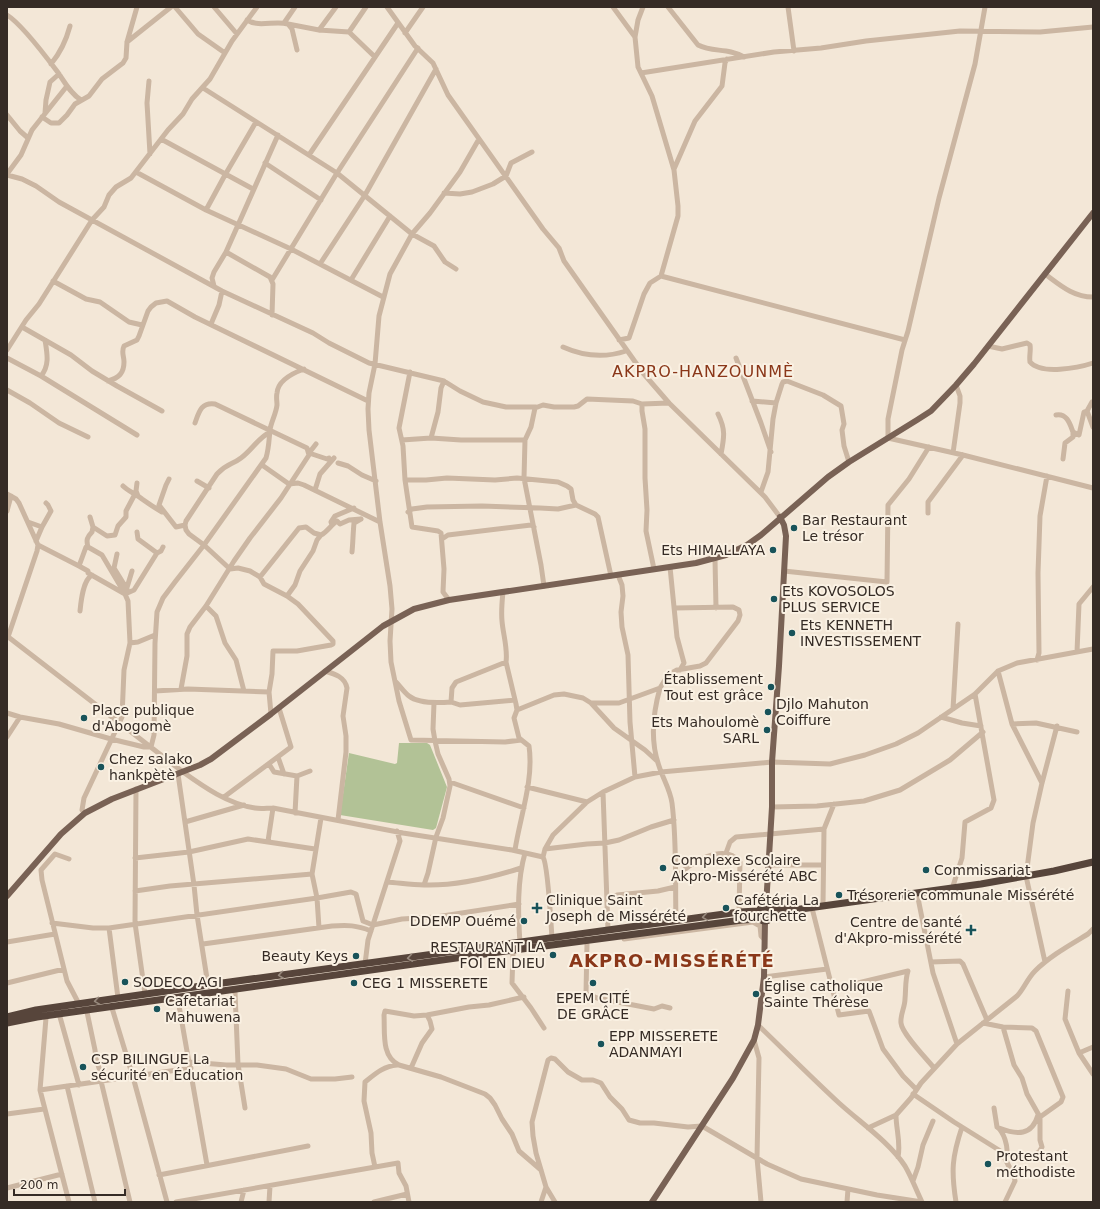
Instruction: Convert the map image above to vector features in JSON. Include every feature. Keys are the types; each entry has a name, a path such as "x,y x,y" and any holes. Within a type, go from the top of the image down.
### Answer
{"highway":[{"path":"7,1024 37,1017 514,952 608,930 739,912 758,911 762,907 801,909 812,908 952,888 1026,876 1093,862"},
{"path":"766,919 772,912 767,907"},
{"path":"7,1017 36,1010 145,994 552,938 576,938 742,920 766,919 801,909"},
{"path":"758,911 759,917 766,919"}],"main road":[{"path":"7,896 62,834 84,813 103,802 180,773 211,759 279,708 372,633 392,620 414,609 449,600 654,570 715,559 735,552 747,545 828,477 849,462 931,411 956,385 988,346 1093,213"},
{"path":"767,907 772,808 772,762 786,530 780,517"},
{"path":"652,1202 733,1078 754,1040 758,1025 764,977 764,939 766,919"}],"street":[{"path":"43,116 51,123 59,123 75,104 89,96 102,79 122,64 126,58 127,42 137,7"},
{"path":"127,42 171,7"},
{"path":"175,7 198,34 225,53"},
{"path":"214,7 237,34"},
{"path":"7,350 39,304 92,220 104,207 109,195 116,187 131,178 161,139 183,114 192,99 210,79 237,34 257,7"},
{"path":"286,24 295,7"},
{"path":"319,30 336,7"},
{"path":"349,32 366,7"},
{"path":"387,7 405,33 429,58 448,94 543,229 559,248 564,261 626,351 669,403 761,492 780,517"},
{"path":"405,33 423,7"},
{"path":"613,7 635,37"},
{"path":"619,340 629,338 644,294 650,283 661,276 678,216 674,170 652,96 638,66 636,55 635,37 638,20 643,7"},
{"path":"668,7 698,45 704,48 736,52 744,56"},
{"path":"788,7 794,51"},
{"path":"986,7 975,64 939,198 905,340 888,419 888,438 963,455 1093,488"},
{"path":"7,15 15,21 59,74 75,96 81,100"},
{"path":"247,20 259,24 277,22 319,30 349,32 375,57"},
{"path":"309,155 398,23"},
{"path":"286,24 292,29 297,50"},
{"path":"51,64 64,46 70,26"},
{"path":"641,73 774,52 794,51 874,40 960,31 1040,32 1093,27"},
{"path":"272,315 272,280 337,173 418,48"},
{"path":"674,170 694,121 722,86 725,63 727,59"},
{"path":"320,264 364,195 436,69"},
{"path":"43,116 50,82 59,74"},
{"path":"149,81 147,103 150,154"},
{"path":"68,86 32,130 21,155 10,167 7,174 36,186 59,202 222,291 313,333 329,343 369,363 444,381 460,391 483,402 506,407 543,405 554,407 574,407 578,406 587,399 633,401 642,404 669,403"},
{"path":"203,88 337,173 412,234 434,246 446,262 456,269"},
{"path":"46,100 57,98"},
{"path":"7,115 28,138"},
{"path":"206,210 256,122"},
{"path":"214,286 213,275 226,252 278,135"},
{"path":"161,139 225,175 254,189"},
{"path":"479,139 460,172 412,234 390,274 379,316 375,364 368,401 369,430 380,522 390,586 392,620 390,641 392,662 399,701 411,740 505,742 521,740"},
{"path":"444,193 460,194 472,192 493,184 506,176 511,163 532,152"},
{"path":"265,163 321,200"},
{"path":"136,172 206,210 291,249 383,297"},
{"path":"351,280 390,216"},
{"path":"226,252 270,277 272,280"},
{"path":"1045,274 1078,296 1093,297"},
{"path":"661,276 905,340"},
{"path":"53,281 86,299 100,302 129,322 142,325"},
{"path":"211,324 219,305 222,291"},
{"path":"108,381 118,378 121,373 124,363 122,349 126,344 137,340 148,311 156,303 167,301 368,401"},
{"path":"22,327 72,355 92,371 108,381 162,411"},
{"path":"41,376 46,370 47,365 45,340"},
{"path":"988,346 1002,349 1027,343 1031,348 1030,362 1038,368 1076,368 1093,364"},
{"path":"563,347 576,353 590,355 616,354 626,351"},
{"path":"7,358 41,376 138,435"},
{"path":"736,358 771,452"},
{"path":"295,372 296,365"},
{"path":"151,747 154,735 155,635 157,612 163,598 204,545 235,500 262,465 269,447 270,431 277,406 278,387 295,372 304,369"},
{"path":"410,372 400,428 408,512 412,527 438,531 443,536 443,592 449,600"},
{"path":"431,438 444,381"},
{"path":"761,492 768,472 773,419 776,403 783,382 787,381 822,395 841,406 844,424 842,430 844,446 849,462"},
{"path":"953,453 960,403 960,396 956,385"},
{"path":"7,391 30,403 59,423 88,437"},
{"path":"752,401 776,403"},
{"path":"1073,432 1079,434 1084,412 1087,411 1092,402"},
{"path":"194,423 204,404 208,403 222,406 307,448 309,453"},
{"path":"642,404 645,430 647,510 646,531 654,570"},
{"path":"536,406 531,427 525,440 524,478 542,565 544,586"},
{"path":"1087,411 1093,427"},
{"path":"718,414 723,424 724,432 721,454"},
{"path":"1056,415 1062,414 1065,416 1073,432 1073,437 1065,443 1063,459"},
{"path":"270,431 241,459 224,467 208,488 186,521 185,525 189,534 204,545 230,569 238,568 250,571 260,578 264,584 287,596 298,604 333,641 333,644 331,645 297,651 273,651 272,674 269,692 271,714"},
{"path":"402,440 431,438 461,440 525,440"},
{"path":"181,690 187,656 187,634 190,627 206,606 250,538 281,498 316,444"},
{"path":"784,571 887,582 888,506 929,448"},
{"path":"309,453 322,456 327,459 332,458 320,474 314,490"},
{"path":"928,513 928,502 963,455"},
{"path":"338,463 348,466 362,475 376,481"},
{"path":"262,465 289,484 298,482"},
{"path":"295,476 298,482 380,522"},
{"path":"1037,660 1040,653 1038,573 1040,516 1047,476"},
{"path":"405,480 447,478 495,480 524,478 558,482 567,486 571,489 573,500 576,505 598,517 611,576"},
{"path":"169,479 159,505 176,527 185,525"},
{"path":"197,481 208,488"},
{"path":"93,527 107,536 115,535 118,526 126,516 126,511 136,495 136,483"},
{"path":"123,486 150,506 163,512"},
{"path":"7,511 9,495"},
{"path":"9,495 19,503 37,543 79,566 92,575 126,591 134,590 157,553 161,552 163,547"},
{"path":"46,503 51,511 42,527 37,543 37,551 8,637 151,747 180,773 224,797 254,808 274,808 396,832 515,850 543,857"},
{"path":"408,512 412,509 427,507 482,506 558,509 576,505"},
{"path":"332,525 331,522 335,516 354,508"},
{"path":"352,552 352,530 354,524 366,514"},
{"path":"90,517 93,527 92,532 86,540 88,547 102,555 126,591"},
{"path":"287,596 295,585 300,571 321,535 337,521 340,524 349,520 361,519"},
{"path":"28,522 42,527"},
{"path":"443,536 533,524"},
{"path":"260,578 298,528 306,527 314,533 321,535"},
{"path":"137,532 138,539 157,553"},
{"path":"79,566 86,547 88,547"},
{"path":"84,813 82,810 84,798 123,712 122,696 124,670 130,643 126,591 114,568 117,554"},
{"path":"715,559 716,608"},
{"path":"670,567 677,637 684,663 691,668"},
{"path":"126,591 132,571"},
{"path":"80,611 85,589 84,586 88,577 92,575"},
{"path":"618,575 622,585 622,627 628,655 629,700 635,777"},
{"path":"1078,652 1079,604 1093,589"},
{"path":"503,592 501,605 506,662 517,710 514,718 519,738 528,745 530,757 524,808 515,850"},
{"path":"206,606 216,616 226,643 236,660 244,691"},
{"path":"675,608 737,608 740,612 738,621 706,663 668,675 660,688 653,731 657,761 669,790 674,820 676,857 676,921"},
{"path":"953,709 958,624"},
{"path":"130,643 138,642 155,635"},
{"path":"552,938 548,883 545,860 543,857 545,849 554,835 586,802 603,792 635,777 661,772 772,762 830,764 865,755 896,744 918,733 975,694 998,671 1017,663 1093,649"},
{"path":"451,702 452,688 456,682 506,662"},
{"path":"680,670 684,663"},
{"path":"325,671 338,675 346,684 347,688 343,716 346,736 346,752 338,820"},
{"path":"998,671 1012,724 1042,783"},
{"path":"395,681 408,696 414,699 434,702 451,702 460,705 515,700"},
{"path":"591,703 614,704 660,688"},
{"path":"155,691 181,690 269,692"},
{"path":"517,710 554,695 564,694 584,698 591,703 614,728 633,743 645,750 657,761"},
{"path":"952,888 962,858 965,822 991,808 994,800 975,694"},
{"path":"424,885 436,837 443,818 450,782 438,754 435,741 433,729 434,702"},
{"path":"224,797 291,747 279,708"},
{"path":"7,713 20,717 59,724 144,747 151,747"},
{"path":"7,737 20,717"},
{"path":"941,717 962,723 981,726"},
{"path":"1012,724 1036,722 1077,732"},
{"path":"1045,962 1026,876 1033,823 1057,726"},
{"path":"772,808 817,806 864,801 893,793 907,787 950,760 983,732"},
{"path":"278,757 284,774"},
{"path":"269,764 274,772 284,774 297,776 310,771"},
{"path":"180,773 197,915 203,944 208,985"},
{"path":"295,813 297,776"},
{"path":"450,782 524,808"},
{"path":"527,787 586,802"},
{"path":"136,789 135,923 145,994"},
{"path":"603,792 608,930"},
{"path":"823,906 824,829 834,804"},
{"path":"185,822 244,805"},
{"path":"268,841 274,808"},
{"path":"319,928 312,874 321,818"},
{"path":"545,849 580,844 605,843 619,840 651,827 674,820"},
{"path":"726,853 730,842 736,837 824,829"},
{"path":"396,832 400,841"},
{"path":"365,964 368,940 400,841 410,834"},
{"path":"135,858 189,852 248,839 315,849"},
{"path":"520,943 519,904 521,868 525,853"},
{"path":"675,878 685,868 709,856 726,853 736,857 740,862 739,912"},
{"path":"69,859 55,854 41,870 52,923 67,981 79,1004"},
{"path":"769,865 823,866"},
{"path":"387,882 424,885 469,881 496,876 521,868"},
{"path":"135,891 312,874"},
{"path":"607,899 617,895 658,891 675,887"},
{"path":"52,923 93,928 110,928 135,923 351,892 356,894 364,921 372,928"},
{"path":"917,893 931,962 957,1044"},
{"path":"203,944 319,928 351,925 372,928 402,919 436,917 519,904"},
{"path":"812,908 839,1016 869,1011 883,1048 915,1092 962,1127 1005,1154 1029,1158 1042,1148 1039,1115 1027,1094 1022,1078 1014,1065 1003,1027"},
{"path":"7,1024 514,952 753,922 760,926 760,936 764,939"},
{"path":"110,928 118,998"},
{"path":"868,1128 896,1115 934,1068 957,1044 1017,996 1023,990 1027,981 1034,972 1045,962 1088,934 1093,929"},
{"path":"7,942 55,934"},
{"path":"587,944 586,993 597,998 654,1009 662,1006 670,1008"},
{"path":"514,952 512,983 524,997 544,1028"},
{"path":"931,962 960,962 963,964 988,1020"},
{"path":"7,983 64,969"},
{"path":"764,977 828,969"},
{"path":"833,989 908,971 901,1024 910,1039 934,1068"},
{"path":"1068,991 1065,1019 1079,1053 1093,1074"},
{"path":"235,992 238,1064 245,1108"},
{"path":"524,997 489,1005 427,1015 414,1016 389,1011 384,1012 387,1054 390,1059 399,1065 441,1076 486,1094 495,1105 512,1134 519,1151 541,1170"},
{"path":"178,1000 207,1166"},
{"path":"112,1008 133,1076 167,1202"},
{"path":"87,1012 96,1059 130,1202"},
{"path":"411,1068 422,1043 432,1029 427,1015"},
{"path":"60,1017 78,1085"},
{"path":"46,1018 40,1090 68,1202"},
{"path":"983,1024 1035,1029 1062,1091 1063,1097 1061,1102 1039,1115 1034,1126 1029,1131 1016,1132 999,1128"},
{"path":"758,1025 898,1157 904,1165 922,1202"},
{"path":"754,1040 759,1058 757,1158 761,1202"},
{"path":"1079,1053 1093,1047"},
{"path":"554,1202 546,1187 541,1170 533,1136 532,1122 548,1060 551,1058 555,1059 568,1072 582,1080 593,1080 601,1083 610,1097 622,1108 629,1120 640,1123 688,1127 702,1126 767,1164 800,1179 922,1202"},
{"path":"40,1090 133,1076 190,1065 257,1065 286,1069 311,1079 352,1077"},
{"path":"375,1167 372,1153 371,1133 364,1101 365,1082 376,1073 390,1066 399,1065"},
{"path":"67,1086 95,1202"},
{"path":"994,1108 997,1127 1005,1139 1008,1150 1005,1154"},
{"path":"7,1114 44,1109"},
{"path":"896,1115 896,1130 899,1144 898,1157"},
{"path":"912,1181 918,1167 922,1145 933,1121"},
{"path":"956,1202 952,1168 962,1127"},
{"path":"159,1175 308,1146"},
{"path":"1005,1154 1015,1179 1015,1184 1005,1202"},
{"path":"176,1202 398,1163 399,1173 406,1186 408,1202"},
{"path":"7,1188 62,1174"},
{"path":"269,1202 270,1186"},
{"path":"541,1202 546,1187"},
{"path":"847,1202 848,1189"},
{"path":"241,1202 244,1190"},
{"path":"374,1202 407,1194"},
{"path":"879,1195 882,1202"}],"green space":[{"path":"399,743 427,743 430,745 447,787 436,828 433,830 340,815 349,753 395,764 397,763"}],"place":[{"name":"Bar Restaurant Le trésor","path":"794,528"},
{"name":"Ets HIMALLAYA","path":"773,550"},
{"name":"Ets KOVOSOLOS PLUS SERVICE","path":"774,599"},
{"name":"Ets KENNETH INVESTISSEMENT","path":"792,633"},
{"name":"Établissement Tout est grâce","path":"771,687"},
{"name":"Djlo Mahuton Coiffure","path":"768,712"},
{"name":"Place publique d'Abogomè","path":"84,718"},
{"name":"Ets Mahoulomè SARL","path":"767,730"},
{"name":"Chez salako hankpètè","path":"101,767"},
{"name":"Complexe Scolaire Akpro-Missérété ABC","path":"663,868"},
{"name":"Commissariat","path":"926,870"},
{"name":"Trésorerie communale Missérété","path":"839,895"},
{"name":"Clinique Saint Joseph de Missérété","path":"537,908"},
{"name":"Cafétéria La fourchette","path":"726,908"},
{"name":"DDEMP Ouémé","path":"524,921"},
{"name":"Centre de santé d'Akpro-missérété","path":"971,930"},
{"name":"RESTAURANT LA FOI EN DIEU","path":"553,955"},
{"name":"Beauty Keys","path":"356,956"},
{"name":"SODECO AGI","path":"125,982"},
{"name":"CEG 1 MISSERETE","path":"354,983"},
{"name":"EPEM CITÉ DE GRÂCE","path":"593,983"},
{"name":"Église catholique Sainte Thérèse","path":"756,994"},
{"name":"Cafetariat Mahuwena","path":"157,1009"},
{"name":"EPP MISSERETE ADANMAYI","path":"601,1044"},
{"name":"CSP BILINGUE La sécurité en Éducation","path":"83,1067"},
{"name":"Protestant méthodiste","path":"988,1164"}],"district":[{"name":"AKPRO-HANZOUNMÈ","path":"703,371"},
{"name":"AKPRO-MISSÉRÉTÉ","path":"672,960"}]}
